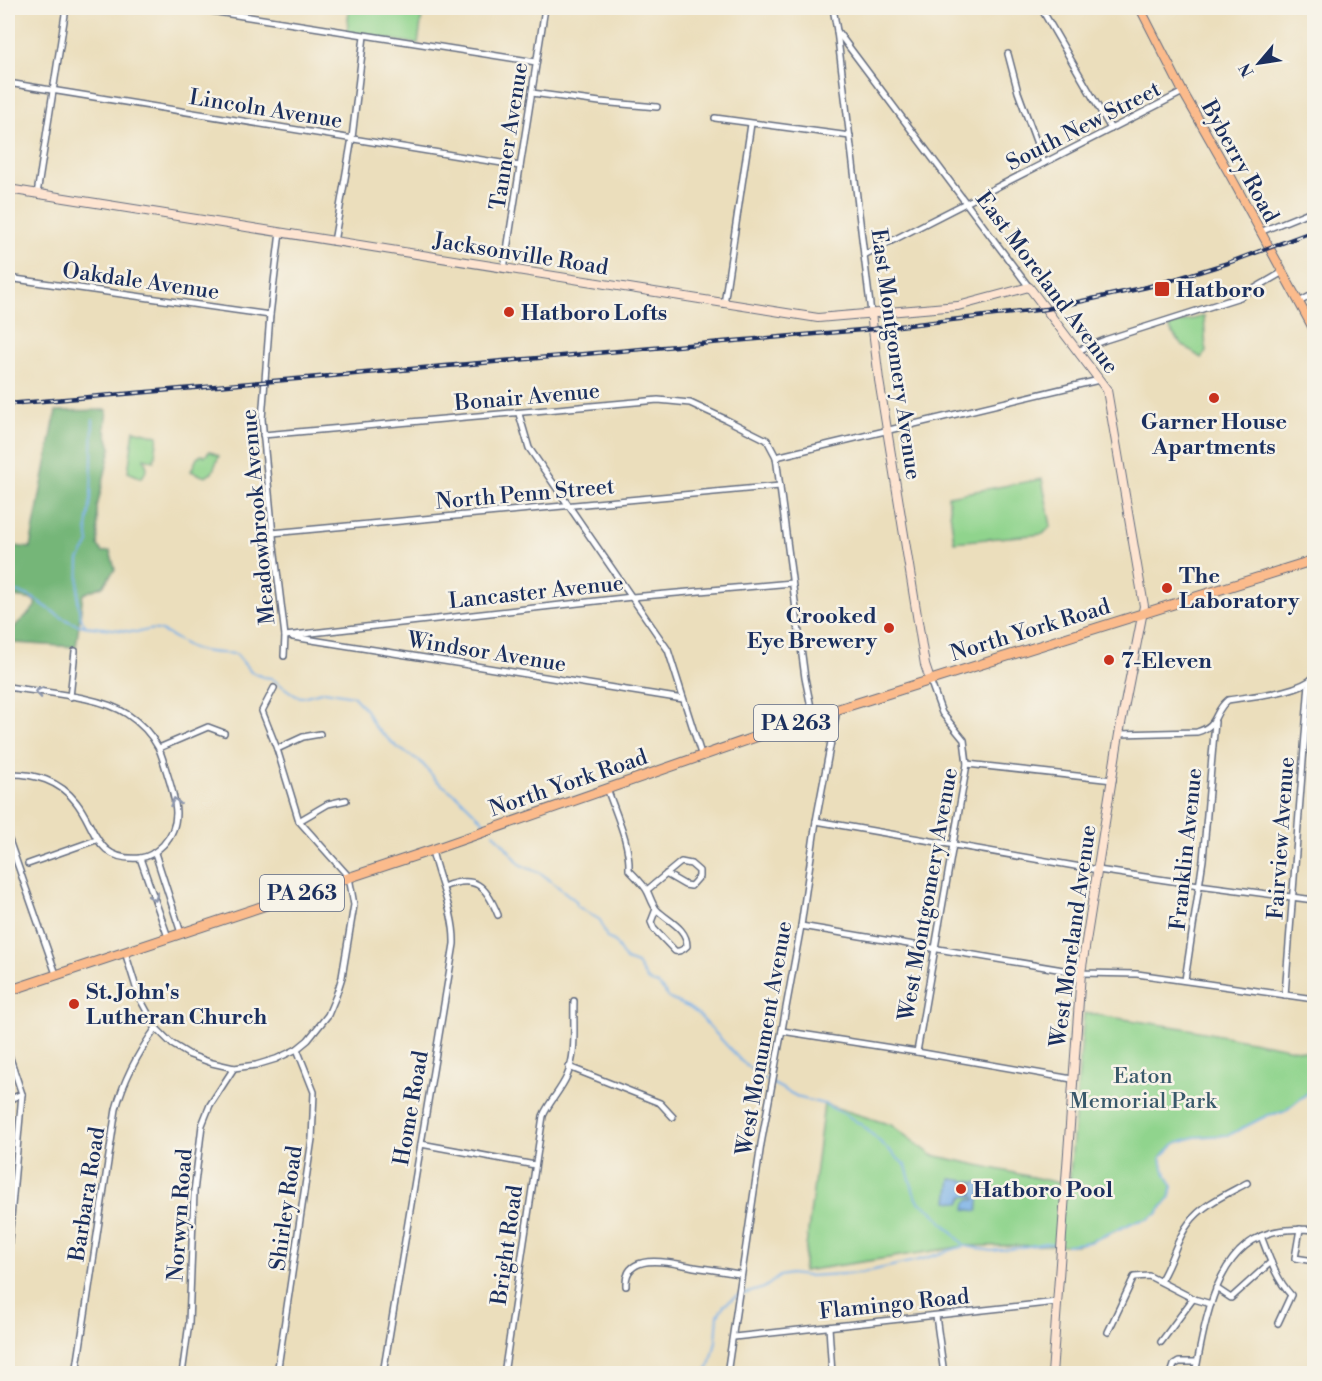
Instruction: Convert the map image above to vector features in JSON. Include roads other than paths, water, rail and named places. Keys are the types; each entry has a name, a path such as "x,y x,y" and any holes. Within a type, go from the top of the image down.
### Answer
{"highway":[{"name":"PA 263","path":"1142,615 1314,560"},
{"name":"North York Road","path":"8,991 125,950 432,850 813,717 1142,615"}],"main road":[{"name":"Byberry Road","path":"1140,8 1183,92 1314,330"}],"street":[{"path":"37,194 66,8"},
{"path":"192,8 536,62"},
{"name":"Tanner Avenue","path":"504,269 545,8"},
{"path":"674,8 688,11 715,8"},
{"name":"East Moreland Avenue","path":"833,8 837,31 1107,390 1144,606 1142,615"},
{"path":"1041,8 1111,129"},
{"name":"East Montgomery Avenue","path":"837,31 871,313 925,665 930,680"},
{"path":"334,242 351,138 364,36"},
{"path":"1008,54 1018,92 1044,163"},
{"name":"Lincoln Avenue","path":"8,83 520,166"},
{"name":"South New Street","path":"864,255 1183,92"},
{"path":"532,93 657,107"},
{"path":"716,118 850,136"},
{"path":"724,304 751,124"},
{"name":"Jacksonville Road","path":"8,189 818,318 958,306 1029,287"},
{"path":"1260,231 1314,210"},
{"name":"Meadowbrook Avenue","path":"280,232 262,397 272,533 285,636 284,656"},
{"path":"1077,351 1240,297 1283,272"},
{"name":"Oakdale Avenue","path":"8,278 270,315"},
{"path":"1299,302 1314,294"},
{"path":"813,717 807,692 776,457 1099,380"},
{"name":"Bonair Avenue","path":"263,435 658,400 690,403 767,440 776,457"},
{"path":"519,414 529,448 668,650 702,757"},
{"name":"North Penn Street","path":"272,533 780,486"},
{"name":"Lancaster Avenue","path":"285,636 632,597 792,584"},
{"name":"West Moreland Avenue","path":"1052,1374 1081,973 1119,734 1142,615"},
{"name":"Windsor Avenue","path":"285,636 683,699"},
{"path":"70,697 75,651"},
{"path":"1119,734 1197,732 1215,722 1221,705 1228,700 1296,688 1309,683 1314,677"},
{"name":"West Montgomery Avenue","path":"917,1052 967,764 964,740 944,718 930,680"},
{"name":"Fairview Avenue","path":"1285,995 1309,683"},
{"path":"8,687 106,704 124,712 140,724 159,748 176,800 177,811 172,833 154,853 140,858 116,854 96,840 77,803 57,785 32,776 8,774"},
{"path":"125,950 139,997 156,1028 172,1044 190,1055 234,1068 266,1062 297,1048 315,1032 328,1015 342,977 354,905 349,878 299,821 277,749 262,711 274,688"},
{"name":"West Monument Avenue","path":"727,1374 760,1144 801,926 816,821 837,710"},
{"name":"Franklin Avenue","path":"1185,980 1200,885 1215,722"},
{"path":"159,748 208,727 224,733"},
{"path":"277,749 303,737 320,734"},
{"path":"967,764 1113,780"},
{"path":"607,788 626,843 629,870 647,890 656,909 683,933 687,941 684,949 675,951 654,929 651,922 656,909"},
{"path":"299,821 328,804 346,800"},
{"path":"816,821 1098,870 1314,900"},
{"path":"9,840 56,974"},
{"path":"28,864 96,840"},
{"name":"Home Road","path":"383,1374 454,944 454,934 443,887 432,850"},
{"path":"154,853 181,933"},
{"path":"140,858 168,937"},
{"path":"647,890 666,874 681,862 691,864 699,871 699,877 691,885 685,885 666,874"},
{"path":"443,887 463,880 474,882 487,893 498,915"},
{"path":"801,926 1081,973 1137,974 1314,999"},
{"path":"535,1165 543,1116 568,1075 572,1055 574,1001"},
{"name":"Barbara Road","path":"76,1374 116,1109 130,1069 156,1028"},
{"path":"782,1031 1072,1079"},
{"name":"Shirley Road","path":"278,1374 312,1139 314,1092 297,1048"},
{"path":"8,1052 22,1094 8,1251"},
{"path":"569,1067 660,1103 673,1117"},
{"name":"Norwyn Road","path":"182,1374 189,1323 194,1192 202,1125 210,1105 234,1068"},
{"path":"8,1100 22,1094"},
{"name":"Bright Road","path":"421,1144 535,1165 504,1374"},
{"path":"1160,1281 1187,1224 1193,1217 1246,1183"},
{"path":"1300,1229 1295,1258 1314,1261"},
{"path":"1195,1374 1216,1288 1232,1259 1243,1246 1271,1231 1314,1230"},
{"path":"1261,1236 1271,1262 1284,1287 1291,1295 1278,1323"},
{"path":"626,1286 627,1274 631,1269 650,1261 740,1274"},
{"path":"1216,1288 1232,1298 1271,1262"},
{"path":"1108,1332 1134,1277 1149,1276 1193,1299 1211,1304"},
{"path":"1161,1342 1193,1299"},
{"name":"Flamingo Road","path":"734,1337 1057,1302"},
{"path":"936,1316 944,1374"},
{"path":"829,1327 832,1374"},
{"path":"1171,1374 1174,1365 1179,1362 1197,1362"},
{"path":"1108,1372 1116,1368 1127,1374"}],"water":[{"name":"Hatboro Pool","path":"951,1179 973,1182 972,1195 975,1182 981,1183 978,1211 965,1209 966,1203 975,1200 975,1197 964,1196 960,1203 948,1201"}],"waterway":[{"path":"85,625 80,617 78,602 79,560 89,543 87,528 91,499 93,420"},
{"path":"8,592 25,594 78,625 133,632 158,630 200,651 236,654 251,672 271,678 296,696 302,697 325,691 353,696 366,710 374,726 398,748 420,761 437,781 460,798 488,826"},
{"path":"494,833 521,865 542,874 576,901 577,906 600,920 607,938 614,941 626,960 637,964 648,981 658,984 670,999 698,1014 741,1061 764,1079 800,1098 824,1104 863,1126 906,1166 919,1202 931,1210 965,1246 991,1251 1045,1243 1055,1244"},
{"path":"1067,1245 1090,1242 1157,1214 1169,1199 1173,1187 1163,1168 1161,1157 1176,1143 1195,1137 1229,1135 1268,1115 1284,1112 1314,1088"},
{"path":"705,1374 711,1362 716,1341 718,1315 724,1305 737,1296 764,1288 780,1276 861,1273 923,1259 964,1246"}],"railway":[{"path":"8,404 873,329 1046,309 1179,278 1228,263 1314,231"}],"place":[{"name":"Hatboro","path":"1162,289"},
{"name":"Hatboro Lofts","path":"509,312"},
{"name":"Garner House Apartments","path":"1214,398"},
{"name":"The Laboratory","path":"1167,588"},
{"name":"Crooked Eye Brewery","path":"889,628"},
{"name":"7-Eleven","path":"1109,660"},
{"name":"St. John's Lutheran Church","path":"74,1004"},
{"name":"Hatboro Pool","path":"961,1189"}],"park label":[{"name":"Eaton Memorial Park","path":"1143,1088"}]}
